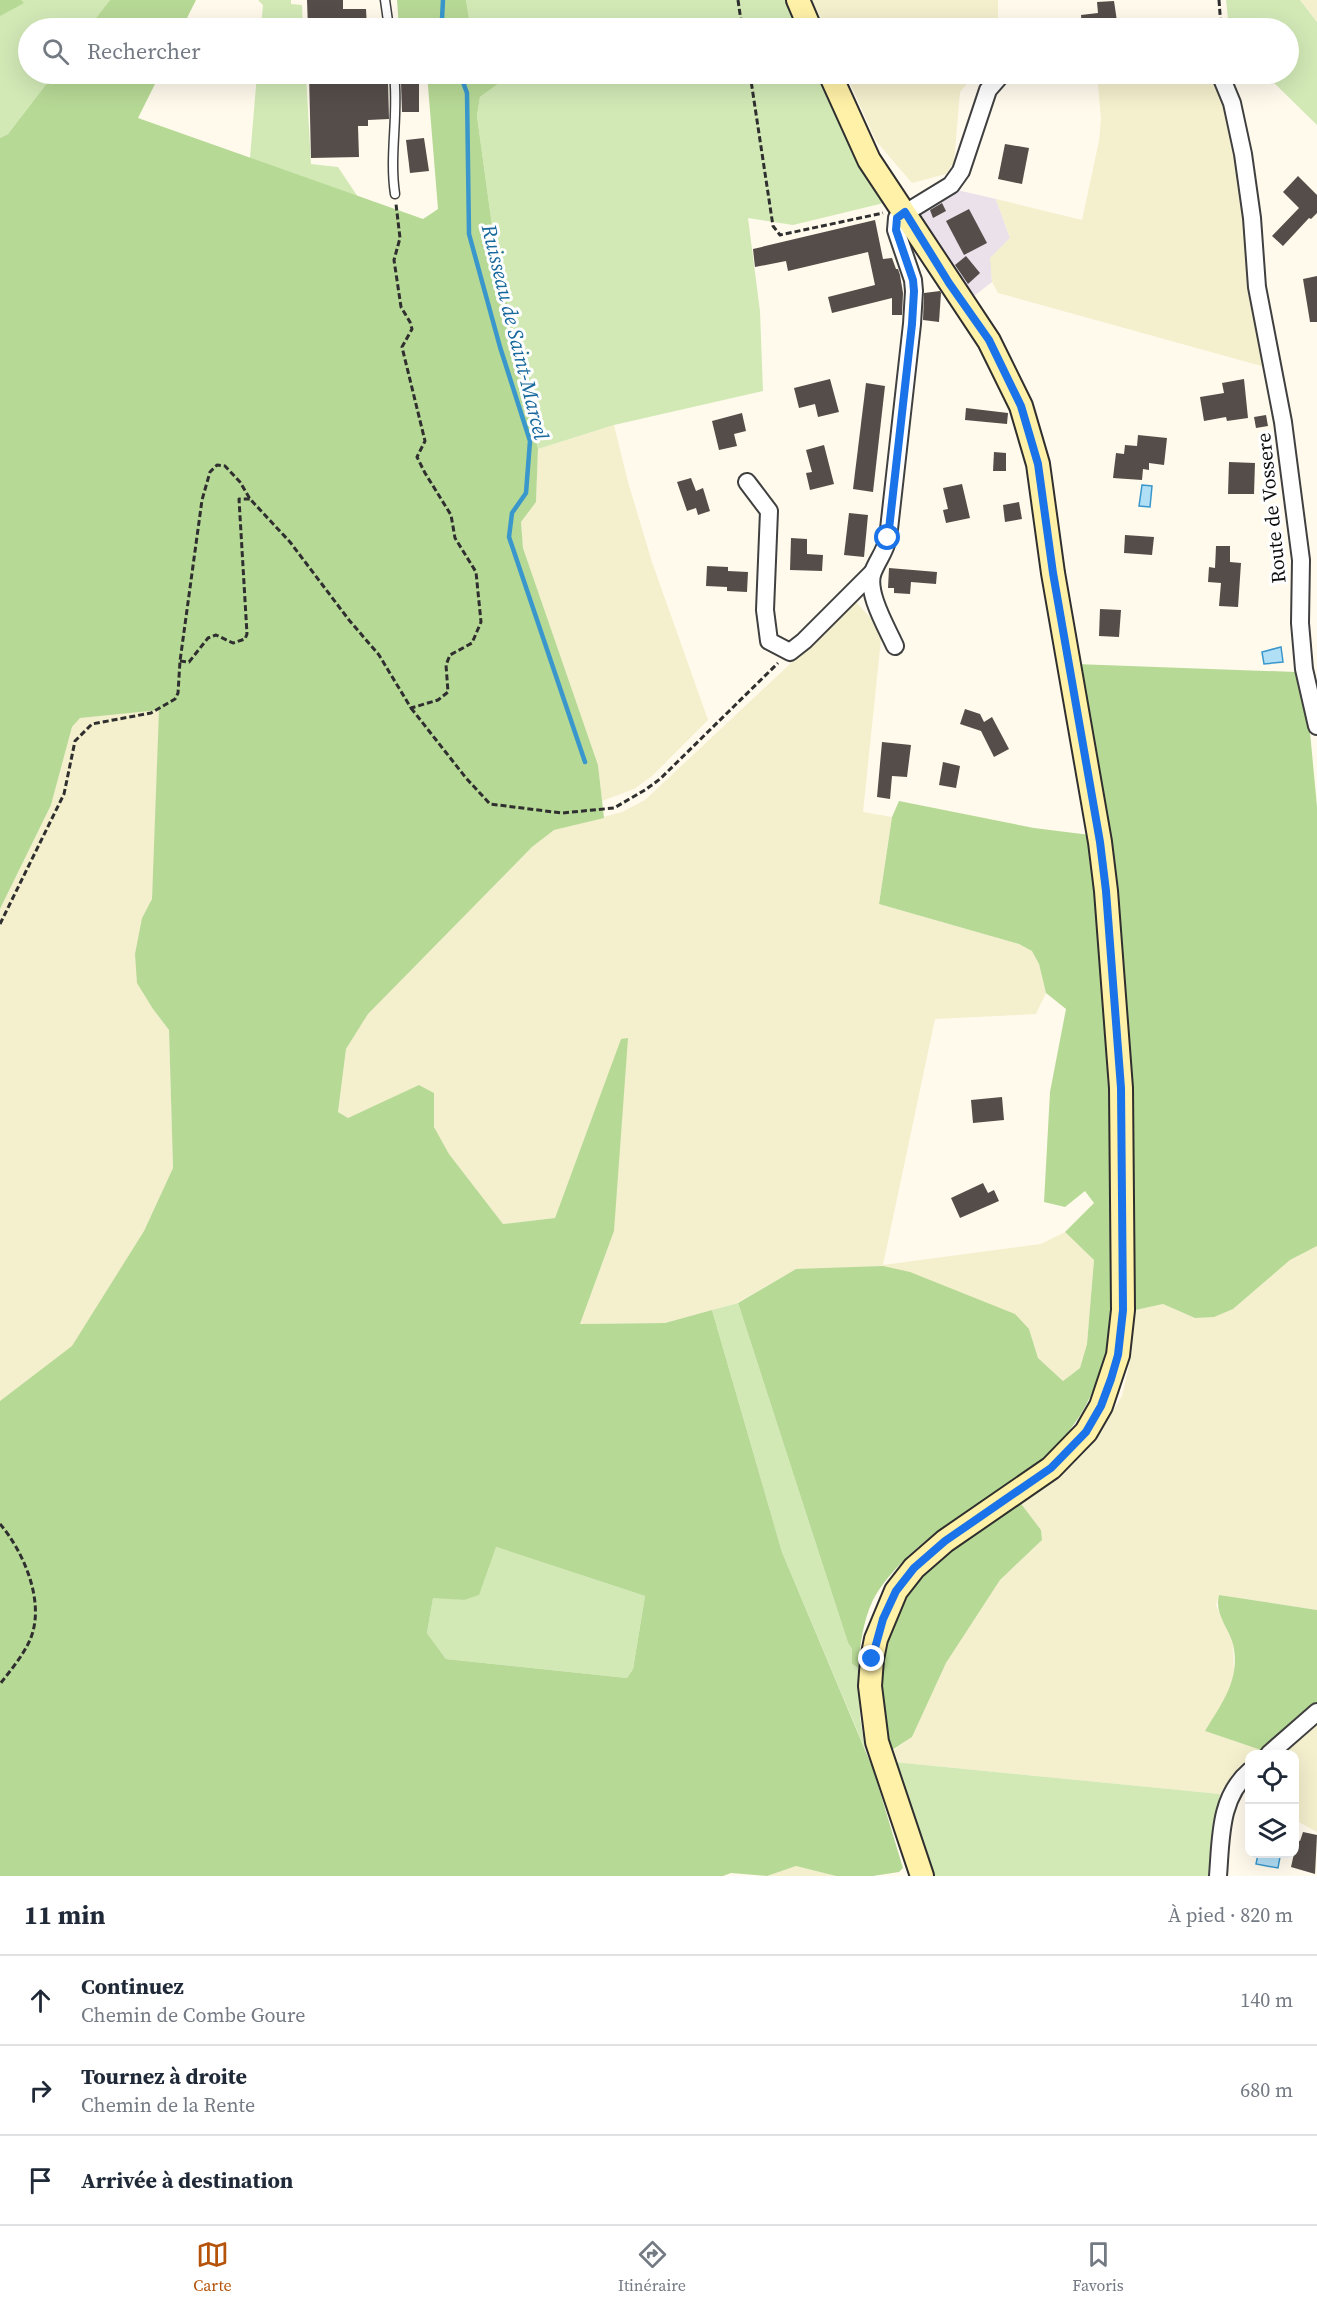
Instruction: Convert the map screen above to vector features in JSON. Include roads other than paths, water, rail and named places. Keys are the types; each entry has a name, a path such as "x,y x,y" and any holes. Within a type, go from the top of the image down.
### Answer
{"street":[{"path":"798,0 806,18"},
{"path":"835,84 869,160 901,215 989,340 1021,406 1038,464 1053,573 1100,842 1106,891 1121,1088 1123,1310 1120,1344 1101,1406 1086,1432 1051,1468 945,1541 920,1562 896,1591 876,1639 870,1686 877,1742 922,1876"},
{"path":"747,482 769,511 765,610 770,641 790,652 872,573 884,553 888,538 912,324 913,280 896,230 901,215 951,184 961,171 988,90 993,84"},
{"name":"Route de Vossere","path":"1224,84 1232,103 1243,154 1252,218 1257,287 1284,422 1301,560 1300,623 1304,669 1317,726"},
{"path":"872,573 873,600 895,646"},
{"path":"1275,1750 1317,1712"},
{"path":"1218,1876 1225,1808 1237,1785 1245,1776"}],"lane":[{"path":"385,2 387,18"},
{"path":"394,84 392,175 395,194"}],"water":[{"path":"1142,485 1152,486 1150,507 1139,506"},
{"path":"1281,647 1283,662 1264,664 1262,652"},
{"path":"1257,1858 1280,1858 1278,1868 1256,1864"}],"waterway":[{"name":"Ruisseau de Saint-Marcel","path":"442,18 443,0"},
{"name":"Ruisseau de Saint-Marcel","path":"464,84 467,93 469,234 500,347 530,441 526,493 512,513 509,537 585,762"}]}
